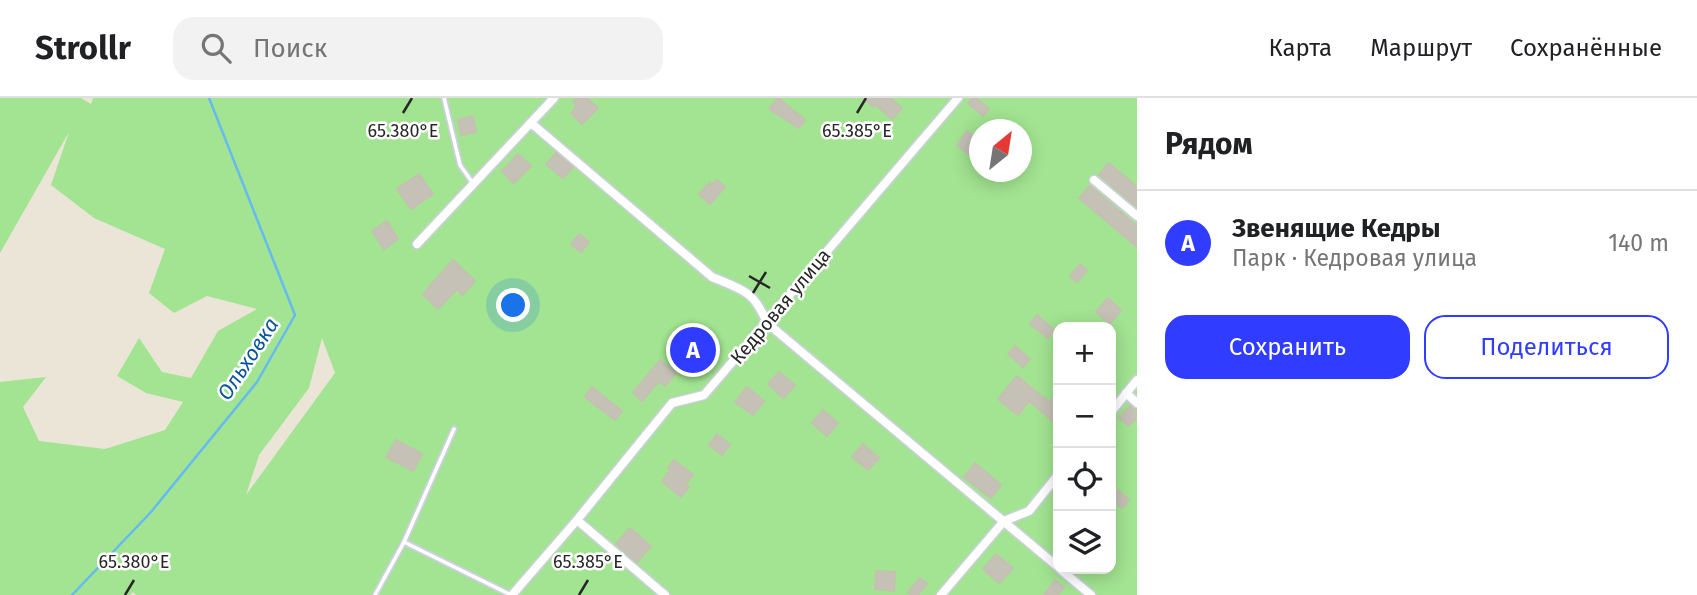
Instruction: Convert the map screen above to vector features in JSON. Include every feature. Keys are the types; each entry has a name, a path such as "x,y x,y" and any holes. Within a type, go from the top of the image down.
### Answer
{"street":[{"path":"417,244 554,98"},
{"name":"Кедровая улица","path":"511,595 577,520 672,403 704,395 958,98"},
{"path":"531,123 712,277 744,290 759,303 767,323 1053,563"},
{"path":"1094,180 1137,216"},
{"path":"1116,406 1137,380"},
{"path":"1126,393 1137,403"},
{"path":"941,595 1004,521 1029,511 1053,481"},
{"path":"577,520 665,595"},
{"path":"1066,574 1091,595"}],"lane":[{"path":"444,98 460,165 473,184"},
{"path":"375,595 404,542 454,429"},
{"path":"404,542 511,595"}],"green space":[{"path":"0,98 81,98 91,104 93,98 1137,98 1137,595 136,595 133,592 130,595 0,595 0,382 46,377 23,407 39,441 105,449 165,430 183,402 146,393 117,376 139,338 162,372 191,378 218,331 257,309 207,296 174,313 149,293 165,249 94,218 51,185 69,132 0,253","holes":["322,338 335,373 246,495 259,455 309,388"]}],"building":[{"path":"577,98 587,98 598,108 582,124 571,113 577,106 573,102"},
{"path":"778,98 805,120 799,128 769,109"},
{"path":"863,98 890,98 902,108 892,119 875,104 873,107"},
{"path":"972,98 976,98 989,109 983,116 968,103"},
{"path":"473,116 476,132 461,135 458,120"},
{"path":"967,131 969,132 969,155 957,145"},
{"path":"556,153 573,167 563,178 546,164"},
{"path":"518,154 531,166 514,183 502,171"},
{"path":"1109,163 1137,187 1137,207 1099,175"},
{"path":"419,174 433,194 411,209 397,189"},
{"path":"717,180 725,187 710,204 699,194 710,182 712,185"},
{"path":"1090,186 1137,226 1137,247 1079,198"},
{"path":"387,221 398,239 384,249 372,231"},
{"path":"579,234 589,242 581,252 571,244"},
{"path":"453,260 475,281 462,295 457,289 438,309 423,294"},
{"path":"1080,264 1087,270 1077,282 1070,276"},
{"path":"1108,298 1121,310 1112,322 1108,322 1096,312"},
{"path":"1037,315 1053,331 1048,338 1030,324"},
{"path":"1015,346 1030,359 1023,367 1008,354"},
{"path":"660,360 676,373 665,386 659,381 642,401 633,393"},
{"path":"779,372 795,385 783,398 768,384"},
{"path":"1017,376 1049,402 1053,397 1053,421 1029,401 1018,415 998,399"},
{"path":"592,387 622,411 615,420 585,397"},
{"path":"747,387 764,401 753,415 735,402"},
{"path":"1130,406 1137,412 1137,417 1129,426 1119,418"},
{"path":"823,410 838,423 827,436 812,423"},
{"path":"717,434 730,445 722,455 709,445"},
{"path":"396,440 422,454 413,471 386,457"},
{"path":"863,444 879,458 868,470 852,457"},
{"path":"674,460 693,475 685,484 689,487 681,497 662,481 671,470 668,468"},
{"path":"975,463 1001,485 991,498 964,477"},
{"path":"1116,488 1129,500 1122,508 1116,502"},
{"path":"630,528 651,546 637,562 616,544"},
{"path":"996,554 1013,568 999,583 983,569"},
{"path":"876,571 895,572 894,591 875,589"},
{"path":"920,578 927,584 918,595 912,595 908,592"},
{"path":"1055,580 1064,587 1058,595 1044,595"}],"waterway":[{"name":"Ольховка","path":"72,595 151,512 257,382 295,315 209,98"}],"place":[{"name":"Звенящие Кедры","path":"693,350"}]}
